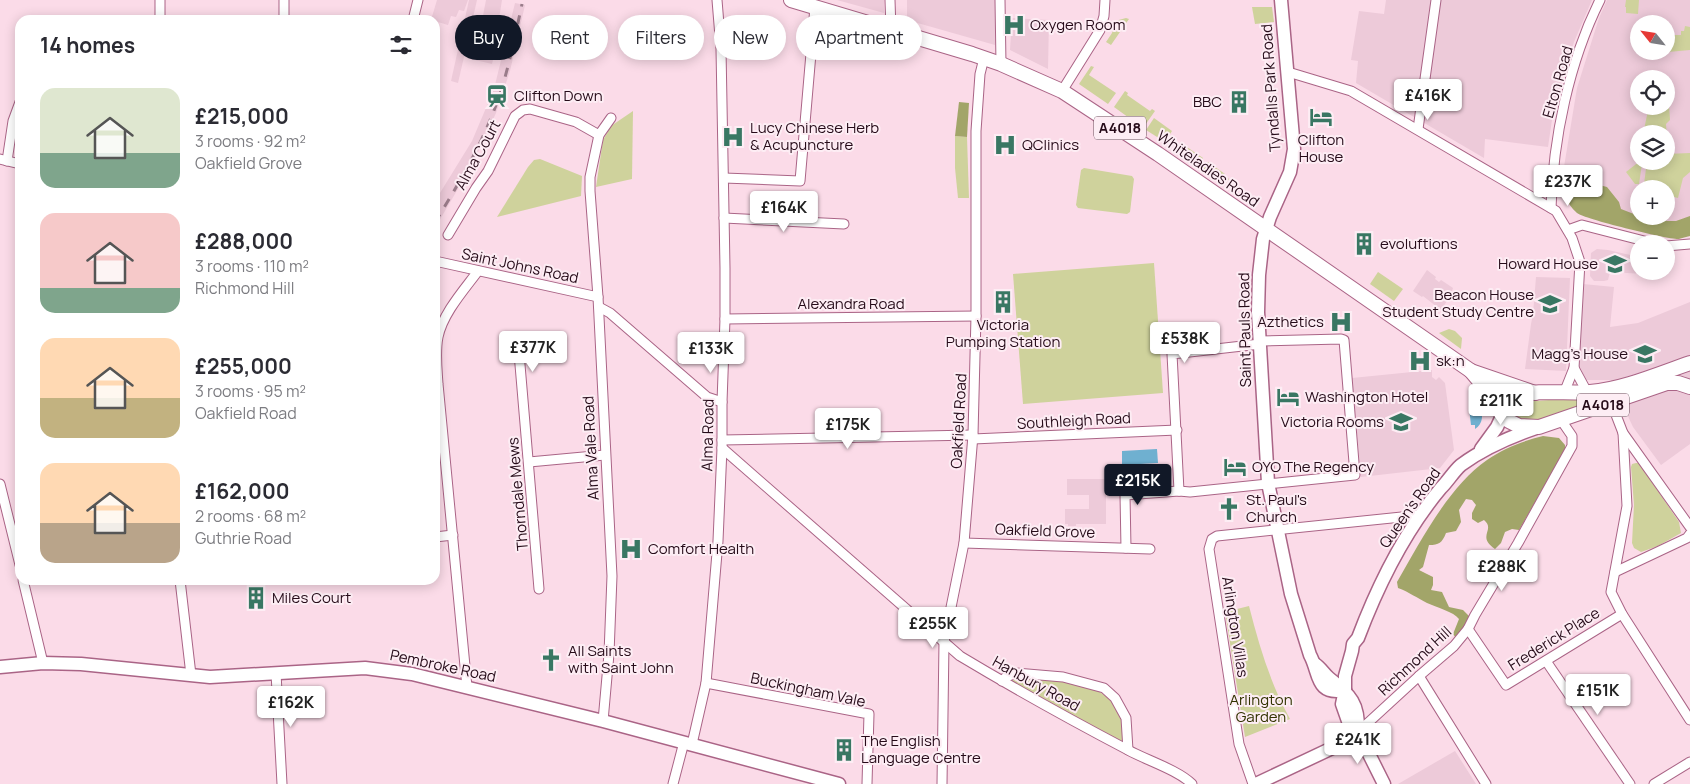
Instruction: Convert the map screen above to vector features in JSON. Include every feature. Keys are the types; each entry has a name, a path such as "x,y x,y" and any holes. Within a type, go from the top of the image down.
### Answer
{"main road":[{"name":"Whiteladies Road","path":"791,0 841,15"},
{"name":"Tyndalls Park Road","path":"1266,229 1286,184 1293,161 1294,137 1281,0"},
{"name":"Whiteladies Road","path":"922,39 1001,64 1062,92 1151,150 1470,371"},
{"name":"Saint Pauls Road","path":"1266,229 1259,275 1260,342 1268,483 1291,594 1310,655 1315,664 1345,690"},
{"name":"A4018","path":"1503,414 1508,404 1516,396 1535,393 1587,392 1619,386 1690,363"},
{"name":"A4018","path":"1470,371 1535,393"},
{"name":"A4018","path":"1470,371 1497,402 1509,421 1519,426 1539,427"},
{"name":"Queen's Road","path":"1345,690 1353,679 1359,648 1358,638 1382,580 1402,544 1421,516 1438,492 1460,467 1476,455 1508,438 1610,402 1667,383 1678,383 1690,387"},
{"path":"1476,455 1497,427 1503,414"},
{"name":"Pembroke Road","path":"0,668 43,663 101,665 210,677 365,668 390,670 603,721 839,784"},
{"path":"1345,690 1353,702 1359,717 1358,732 1384,784"},
{"path":"1254,784 1345,742 1358,732"}],"street":[{"path":"160,0 160,15"},
{"path":"284,0 284,15"},
{"path":"414,15 418,0"},
{"path":"890,0 890,15"},
{"path":"1000,0 1001,64"},
{"path":"1062,92 1100,30 1104,16 1105,0"},
{"path":"1418,129 1436,0"},
{"name":"Elton Road","path":"1554,209 1552,175 1562,108 1600,0"},
{"name":"Alma Road","path":"673,784 688,743 706,683 718,541 726,318 721,49 718,1"},
{"path":"724,178 800,181 815,7"},
{"name":"Oakfield Road","path":"942,784 944,642 964,543 973,437 976,316 976,131 980,74 984,58"},
{"path":"1288,72 1351,91 1554,209 1567,228 1580,262 1574,368 1564,393"},
{"name":"Alma Court","path":"448,235 476,188 488,172 515,116 522,110 530,109 576,122 599,135"},
{"path":"4,160 15,116"},
{"name":"Alma Vale Road","path":"603,721 610,654 612,576 590,177 599,135 611,118"},
{"path":"724,218 844,224"},
{"path":"1567,228 1582,225 1630,237"},
{"path":"1675,245 1690,244"},
{"name":"Saint Johns Road","path":"440,263 598,302 707,397 722,402"},
{"path":"440,331 458,297 478,271"},
{"name":"Alexandra Road","path":"726,318 976,316"},
{"path":"1126,548 1125,495 1179,491 1190,492 1355,475 1344,340 1260,342 1172,354 1179,491"},
{"name":"Thorndale Mews","path":"519,353 540,589"},
{"path":"1574,368 1587,392"},
{"path":"1610,402 1623,433 1690,527"},
{"path":"440,414 467,687"},
{"name":"Richmond Hill","path":"1358,732 1454,646 1468,629 1572,446 1572,436 1561,420"},
{"name":"Southleigh Road","path":"722,444 1177,430"},
{"path":"1623,433 1627,506 1612,592 1622,614 1690,720"},
{"name":"Hanbury Road","path":"722,444 960,656 1128,750 1183,777 1192,784"},
{"path":"529,462 605,455"},
{"path":"0,484 15,545"},
{"path":"1277,529 1421,516"},
{"name":"Arlington Villas","path":"1254,784 1239,744 1209,549 1212,539 1217,536 1277,529"},
{"path":"1615,572 1687,538 1690,534"},
{"path":"440,536 452,535"},
{"name":"Oakfield Grove","path":"964,543 1150,549"},
{"path":"24,585 43,663"},
{"path":"181,585 191,675"},
{"name":"Frederick Place","path":"1468,629 1506,685 1622,614"},
{"path":"1546,661 1630,784"},
{"path":"276,673 282,784"},
{"path":"1002,681 1016,673 1063,677 1104,688 1115,698 1126,718 1128,750"},
{"path":"1419,676 1486,784"},
{"name":"Buckingham Vale","path":"706,683 868,714 867,784"},
{"path":"1654,784 1690,762"}],"shaded area":[{"path":"437,0 468,0 464,11 459,10 455,17 451,16 448,25 440,23 440,15 432,15"},
{"path":"469,0 477,0 474,15 466,15"},
{"path":"486,0 502,0 500,15 483,15"},
{"path":"837,0 884,0 884,13"},
{"path":"907,0 996,0 995,45 922,24 922,15 907,15"},
{"path":"1386,0 1592,0 1574,42 1564,74 1553,113 1548,147 1485,139 1484,158 1356,83 1358,61 1351,60 1359,11 1384,14"},
{"path":"1607,0 1690,0 1690,230 1645,230 1637,225 1675,225 1675,180 1630,180 1630,221 1562,179 1577,88 1599,18"},
{"path":"515,3 525,5 522,18 522,15 512,15"},
{"path":"1012,18 1049,20 1048,69 1010,50"},
{"path":"456,60 463,60 458,83 451,81"},
{"path":"475,60 493,60 492,64"},
{"path":"501,60 512,60 496,113 472,165 440,219 440,193 472,141 494,89"},
{"name":"Howard House","path":"1597,249 1630,255 1630,273 1610,272 1608,280 1594,281 1590,276 1591,253"},
{"path":"1427,270 1439,282 1441,280 1453,288 1453,292 1441,310 1413,291"},
{"name":"Beacon House Student Study Centre","path":"1536,277 1570,278 1566,371 1525,369"},
{"path":"1583,284 1614,287 1610,327 1638,323 1690,302 1690,444 1661,465 1633,427 1611,380 1577,380"},
{"name":"Victoria Rooms","path":"1432,370 1432,377 1436,380 1439,377 1445,383 1454,450 1440,468 1361,477 1352,378"},
{"path":"1067,479 1106,479 1104,493 1106,493 1106,524 1076,524 1076,526 1068,526 1068,524 1065,524 1065,509 1089,509 1089,495 1067,495"},
{"path":"1455,751 1476,784 1398,784"}],"green space":[{"path":"1626,0 1639,0 1638,14 1626,13"},
{"path":"1252,7 1272,7 1274,22 1255,24"},
{"path":"1129,19 1111,45 1106,42 1112,33 1115,21"},
{"path":"1685,26 1690,27 1690,50 1675,51 1675,35 1681,35 1681,31 1684,31"},
{"path":"1091,66 1094,67 1089,75 1116,93 1108,104 1079,84"},
{"path":"1125,91 1128,93 1127,95 1150,111 1152,109 1155,111 1143,128 1114,107"},
{"path":"959,102 969,103 967,137 955,136"},
{"path":"633,111 632,179 596,187 603,140 611,126"},
{"path":"1647,115 1670,115 1670,120 1666,125 1645,125"},
{"path":"1154,118 1172,131 1165,142 1146,130"},
{"path":"955,136 967,137 969,198 958,198 955,168"},
{"path":"1181,143 1203,158 1198,165 1176,151"},
{"path":"1690,153 1690,172 1683,178 1678,198 1675,197 1675,180 1645,180 1646,170 1675,170 1675,154"},
{"path":"540,159 582,176 581,196 497,217 528,167 534,160"},
{"path":"1208,162 1229,179 1225,184 1203,169"},
{"path":"1084,168 1132,176 1134,179 1130,212 1127,214 1078,208 1076,205 1081,170"},
{"path":"1630,169 1641,170 1640,180 1632,180 1626,172"},
{"path":"1561,175 1607,187 1619,202 1621,209 1630,212 1630,225 1675,225 1675,221 1690,216 1690,236 1679,239 1675,238 1675,235 1656,235 1583,216 1573,209 1567,201"},
{"path":"1154,263 1163,393 1023,404 1013,274"},
{"path":"1378,272 1403,289 1394,301 1370,284"},
{"path":"1449,329 1455,331 1462,338 1461,349 1439,333"},
{"path":"1577,398 1579,408 1533,422 1515,418 1513,413 1516,405 1520,402"},
{"path":"1543,436 1559,438 1565,445 1565,451 1519,530 1512,529 1505,532 1501,543 1495,549 1487,540 1488,527 1484,520 1478,523 1472,519 1472,513 1476,505 1472,500 1466,499 1459,510 1461,522 1456,531 1446,533 1438,544 1429,545 1423,567 1419,570 1433,577 1431,590 1442,592 1449,607 1463,610 1469,616 1468,622 1456,638 1453,634 1459,619 1457,616 1398,588 1397,582 1436,516 1460,484 1473,471 1507,448"},
{"path":"1639,463 1679,522 1681,533 1658,546 1641,552 1634,548 1632,543 1634,505 1631,467 1632,464"},
{"name":"Arlington Garden","path":"1249,606 1266,664 1290,719 1245,737 1225,612"},
{"path":"1021,676 1049,678 1079,684 1094,689 1106,696 1116,706 1122,719 1123,742 1008,681"}],"water":[{"path":"1472,403 1479,407 1482,416 1480,424 1475,429 1475,425 1471,425 1469,408 1471,408"},
{"path":"1157,449 1158,463 1122,465 1122,451"}],"railway":[{"path":"440,214 467,169 493,113 506,73 522,4"}],"place":[{"name":"Oxygen Room","path":"1014,25"},
{"name":"Clifton Down","path":"497,96"},
{"name":"BBC","path":"1239,102"},
{"name":"Clifton House","path":"1321,117"},
{"name":"Lucy Chinese Herb & Acupuncture","path":"733,137"},
{"name":"QClinics","path":"1005,145"},
{"name":"evoluftions","path":"1364,244"},
{"name":"Howard House","path":"1615,264"},
{"name":"Victoria Pumping Station","path":"1003,302"},
{"name":"Beacon House Student Study Centre","path":"1550,304"},
{"name":"Azthetics","path":"1341,322"},
{"name":"Magg's House","path":"1645,354"},
{"name":"sk:n","path":"1420,361"},
{"name":"Washington Hotel","path":"1288,397"},
{"name":"Victoria Rooms","path":"1401,422"},
{"name":"OYO The Regency","path":"1235,467"},
{"name":"St. Paul's Church","path":"1229,509"},
{"name":"Comfort Health","path":"631,549"},
{"name":"Miles Court","path":"256,598"},
{"name":"All Saints with Saint John","path":"551,660"},
{"name":"The English Language Centre","path":"844,750"}]}
